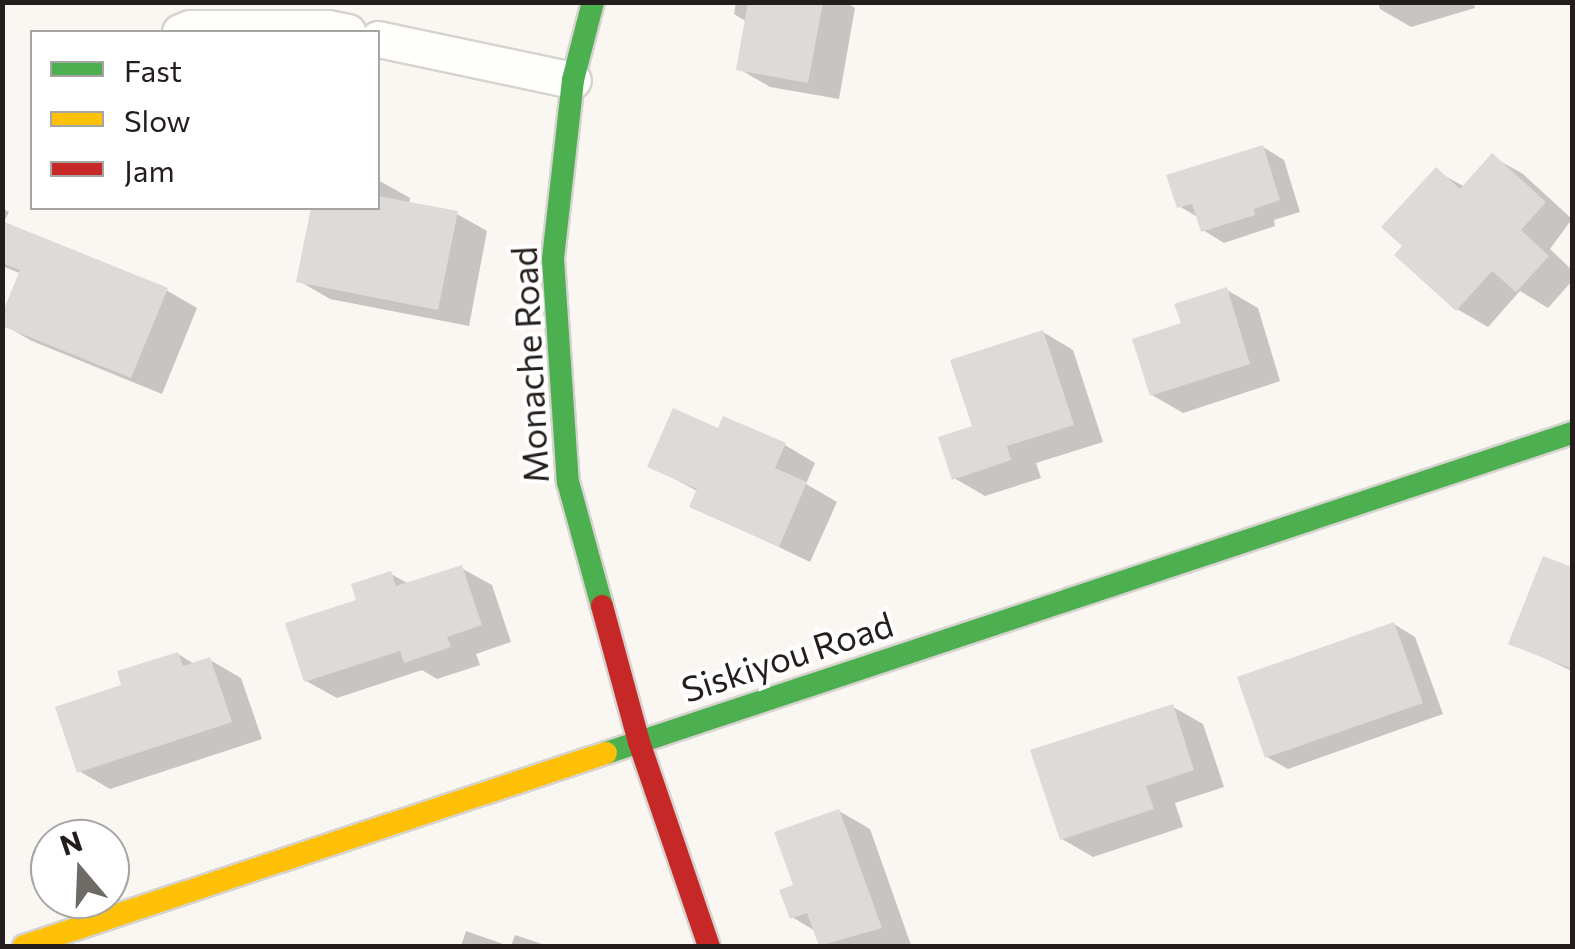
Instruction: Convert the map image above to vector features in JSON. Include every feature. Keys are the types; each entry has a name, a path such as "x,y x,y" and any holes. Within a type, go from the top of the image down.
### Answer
{"street":[{"name":"Monache Road","path":"593,2 573,80 553,259 568,482 639,742 709,946"},
{"path":"185,30 298,30"},
{"path":"380,39 573,80"},
{"name":"Siskiyou Road","path":"24,946 1572,433"}],"building":[{"path":"748,2 823,2 808,83 736,70"},
{"path":"1263,145 1280,200 1254,209 1255,215 1201,232 1192,204 1177,208 1166,175"},
{"path":"1492,153 1546,202 1521,230 1549,256 1516,292 1492,271 1456,311 1394,255 1402,246 1381,227 1436,167 1460,189"},
{"path":"380,196 458,211 438,310 296,282 311,210 380,210"},
{"path":"2,221 168,288 131,378 2,326 2,314 20,270 2,263"},
{"path":"1227,287 1250,364 1150,396 1132,339 1181,323 1174,304"},
{"path":"1043,330 1074,425 1007,446 1011,460 952,480 938,437 972,426 950,360"},
{"path":"673,408 718,428 723,416 786,443 775,468 807,482 779,547 689,507 697,489 647,467"},
{"path":"1543,556 1572,567 1572,669 1508,644"},
{"path":"462,565 482,625 447,637 451,647 404,663 400,651 304,682 285,623 356,600 351,584 391,571 396,586"},
{"path":"1394,622 1423,703 1265,758 1237,677"},
{"path":"178,652 183,666 210,657 232,722 77,773 55,707 121,685 117,671"},
{"path":"1173,704 1194,770 1146,786 1154,809 1060,840 1030,750"},
{"path":"839,809 882,928 819,946 807,913 790,919 779,890 793,885 774,832"}],"traffic: fast":[{"path":"593,2 573,80 553,259 568,482 602,606"},
{"path":"606,753 1572,433"}],"traffic: slow":[{"path":"24,946 606,753"}],"traffic: jam":[{"path":"602,606 639,742 709,946"}]}
